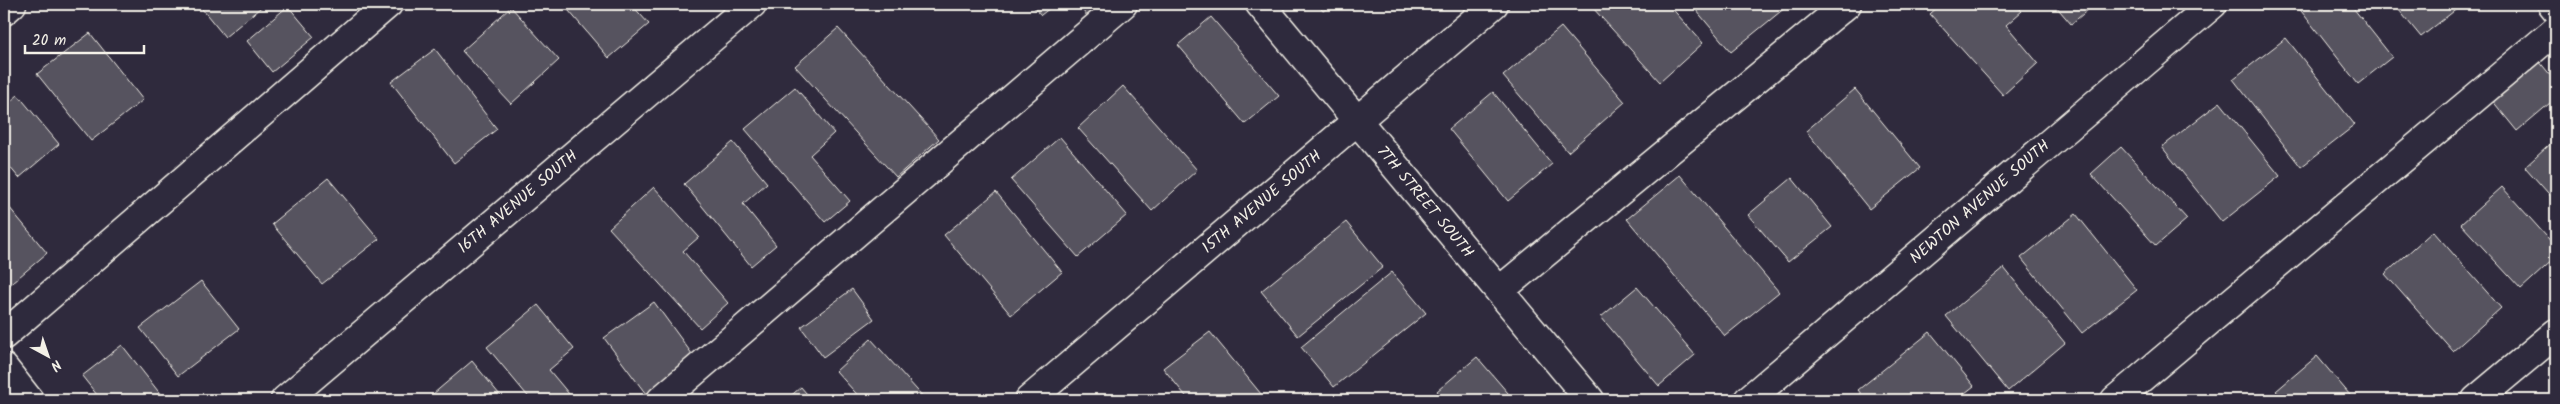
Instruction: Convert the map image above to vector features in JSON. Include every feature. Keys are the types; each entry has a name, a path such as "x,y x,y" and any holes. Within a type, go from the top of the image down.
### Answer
{"street":[{"path":"4,10 12,4"},
{"path":"4,335 388,4"},
{"name":"16TH AVENUE SOUTH","path":"285,400 752,4"},
{"path":"661,400 1123,4"},
{"name":"7TH STREET SOUTH","path":"1260,4 1590,400"},
{"name":"15TH AVENUE SOUTH","path":"1029,400 1494,4"},
{"path":"1499,291 1847,4"},
{"name":"NEWTON AVENUE SOUTH","path":"1748,400 2212,4"},
{"path":"2552,4 2556,9"},
{"path":"2115,400 2556,30"},
{"path":"2476,400 2556,333"},
{"path":"4,368 30,400"}],"building":[{"path":"198,4 265,4 225,37"},
{"path":"563,4 631,4 649,24 609,58"},
{"path":"1031,4 1055,4 1041,15"},
{"path":"1077,4 1104,4 1088,17"},
{"path":"1317,4 1333,4 1323,11"},
{"path":"1596,4 1668,4 1703,43 1660,82 1592,7"},
{"path":"1691,4 1783,4 1786,7 1731,52"},
{"path":"1941,4 2015,4 2022,11 2006,25 2038,63 2003,95 1930,14"},
{"path":"2054,4 2095,4 2071,24"},
{"path":"2302,4 2350,4 2392,57 2358,84 2298,7"},
{"path":"2394,4 2463,4 2421,37"},
{"path":"288,6 314,37 272,72 247,41"},
{"path":"511,7 559,60 511,104 462,51"},
{"path":"1211,17 1279,96 1245,124 1178,45"},
{"path":"1561,27 1625,102 1568,152 1503,76"},
{"path":"838,28 939,139 896,177 795,66"},
{"path":"90,33 143,100 91,141 37,74"},
{"path":"2286,38 2355,125 2301,167 2233,79"},
{"path":"435,49 497,129 454,163 391,82"},
{"path":"2534,55 2556,82 2556,98 2517,131 2487,94"},
{"path":"1123,86 1197,170 1152,211 1078,128"},
{"path":"795,87 834,133 810,155 850,201 825,222 745,129"},
{"path":"1855,89 1920,168 1869,209 1806,131"},
{"path":"1493,92 1552,164 1508,201 1449,129"},
{"path":"18,95 59,144 19,178 4,160 4,107"},
{"path":"2220,102 2280,176 2222,222 2162,147"},
{"path":"1060,137 1127,215 1078,257 1011,180"},
{"path":"2556,139 2556,202 2525,167"},
{"path":"733,142 767,183 743,204 776,245 751,266 684,184"},
{"path":"2121,147 2187,219 2156,246 2091,174"},
{"path":"1680,175 1779,292 1725,336 1627,219"},
{"path":"328,178 379,239 322,284 272,224"},
{"path":"1792,178 1832,227 1788,262 1748,215"},
{"path":"654,187 699,237 683,251 728,303 700,328 609,228"},
{"path":"2502,187 2556,247 2556,257 2521,289 2461,224"},
{"path":"996,192 1062,272 1011,315 944,235"},
{"path":"4,201 47,253 5,289 4,287"},
{"path":"2076,214 2137,290 2082,333 2021,258"},
{"path":"1346,222 1383,267 1298,336 1261,291"},
{"path":"2433,231 2501,308 2453,351 2385,274"},
{"path":"2004,268 2065,343 2008,391 1946,316"},
{"path":"1392,272 1426,313 1334,387 1301,347"},
{"path":"201,281 239,329 178,376 140,328"},
{"path":"1637,287 1695,355 1659,386 1601,317"},
{"path":"852,289 874,319 823,357 801,327"},
{"path":"654,302 695,358 646,394 604,338"},
{"path":"538,305 574,349 549,370 574,400 531,400 487,347"},
{"path":"1210,332 1266,400 1189,400 1163,368"},
{"path":"1930,332 1974,386 1956,400 1866,400 1858,390"},
{"path":"871,339 926,400 862,400 836,371"},
{"path":"122,345 165,400 101,400 82,376"},
{"path":"2317,356 2350,395 2344,400 2285,400 2276,391"},
{"path":"1477,357 1514,400 1444,400 1437,391"},
{"path":"472,361 504,400 426,400"},
{"path":"801,387 812,400 786,400"}]}
